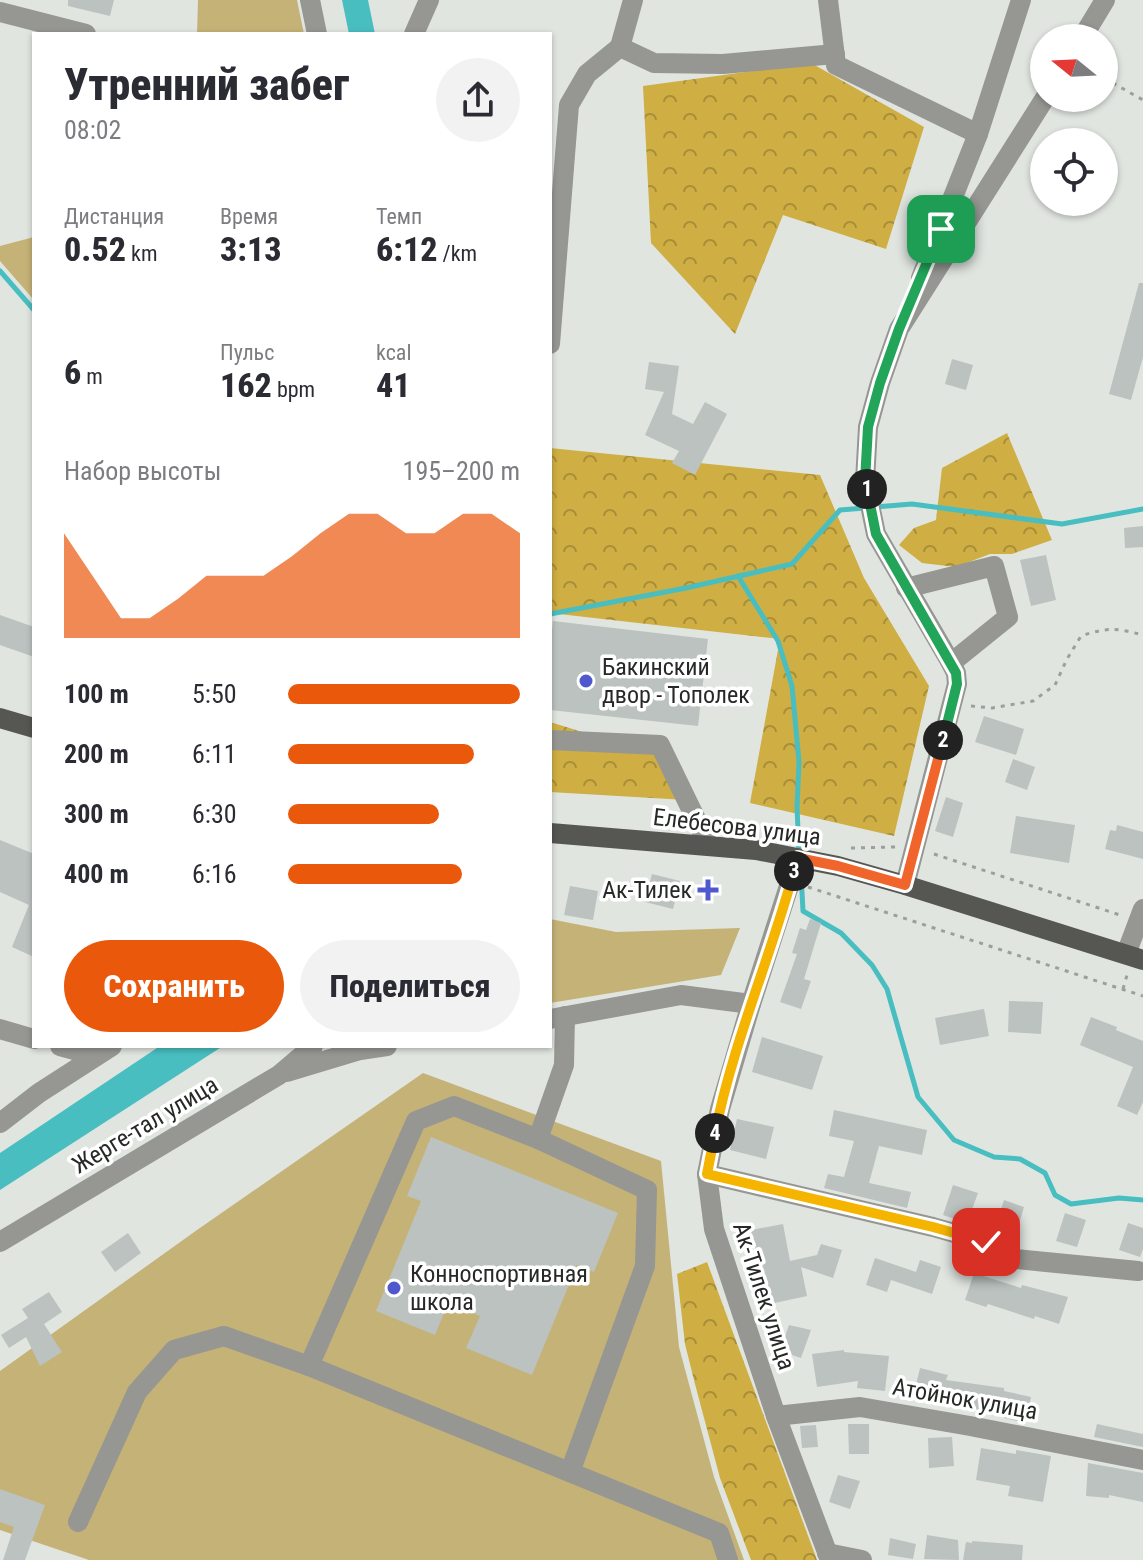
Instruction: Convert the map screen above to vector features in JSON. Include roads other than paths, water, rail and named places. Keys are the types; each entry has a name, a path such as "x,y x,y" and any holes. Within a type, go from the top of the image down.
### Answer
{"main road":[{"path":"0,718 32,727"},
{"name":"Елебесова улица","path":"552,833 756,850 838,866 1134,957"}],"street":[{"path":"310,0 317,32"},
{"path":"415,32 429,0"},
{"path":"552,319 569,105 587,74 620,47 633,0"},
{"path":"828,0 836,65 978,134"},
{"path":"905,885 957,684 951,663 876,534 865,481 868,427 899,329 978,134 1021,0"},
{"path":"1090,24 1105,0"},
{"path":"0,12 78,32"},
{"path":"620,47 654,63 723,64 835,54"},
{"path":"899,329 1036,112"},
{"path":"906,588 994,566 1008,617 951,663"},
{"path":"552,740 660,745 709,846"},
{"name":"Ак-Тилек улица","path":"798,858 720,1109 707,1174 714,1229 776,1416 829,1556"},
{"path":"1134,957 1143,909"},
{"path":"538,1139 564,1065 558,1017 681,995 751,1004"},
{"path":"0,1029 32,1038"},
{"path":"78,1048 104,1051"},
{"name":"Жерге-тал улица","path":"0,1242 279,1075 311,1048"},
{"path":"279,1075 374,1048"},
{"path":"0,1123 39,1093 104,1051"},
{"path":"309,1366 416,1121 454,1106 538,1139 647,1190 645,1266 570,1472"},
{"path":"707,1174 973,1238 986,1242 1005,1258 1138,1271"},
{"path":"78,1522 137,1392 174,1350 224,1336 309,1366 719,1533 728,1560"},
{"name":"Атойнок улица","path":"776,1416 860,1407 1143,1460"},
{"path":"829,1556 862,1560"}],"water":[{"path":"342,0 368,0 375,32 349,32"},
{"path":"157,1048 220,1048 0,1190 0,1153"}],"waterway":[{"path":"0,271 32,308"},
{"path":"875,507 912,504 1062,524 1143,509"},
{"path":"552,614 792,564 840,510 865,508"},
{"path":"738,576 778,641 792,686 799,762 799,853"},
{"path":"801,874 803,911 841,933 872,965 887,989 918,1097 954,1140 994,1157 1020,1159 1045,1173 1055,1195 1071,1204 1119,1198 1143,1200"}],"place":[{"name":"Бакинский двор - Тополек","path":"586,681"},
{"name":"Ак-Тилек","path":"708,890"},
{"name":"Конноспортивная школа","path":"394,1288"}]}
